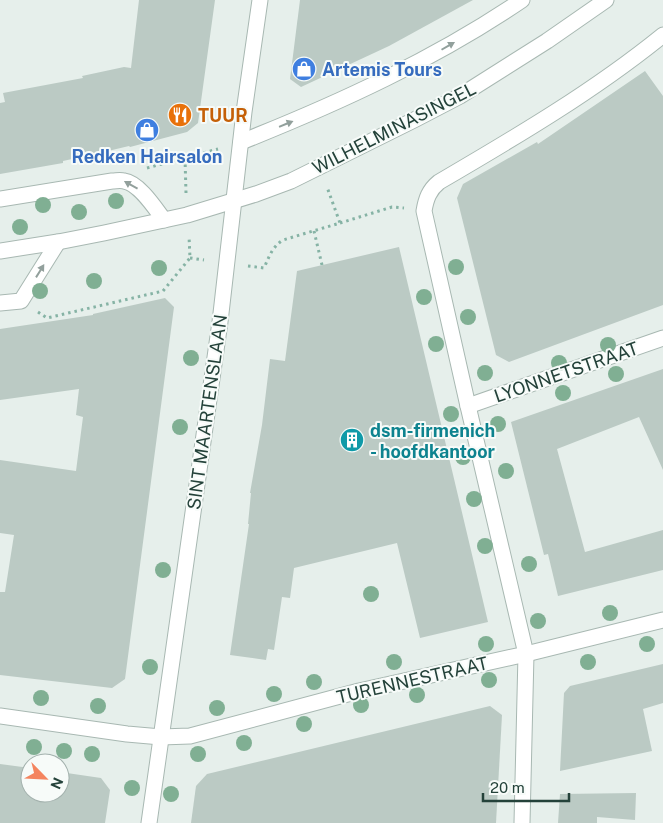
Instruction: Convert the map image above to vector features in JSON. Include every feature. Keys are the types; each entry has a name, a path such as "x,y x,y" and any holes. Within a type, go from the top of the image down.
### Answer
{"street":[{"name":"SINT MAARTENSLAAN","path":"149,823 220,322 260,0"},
{"path":"241,142 363,90 434,54 493,20 522,0"},
{"name":"WILHELMINASINGEL","path":"0,251 58,242 187,215 291,181 460,96 547,41 606,0"},
{"path":"522,823 526,654 424,211 428,193 439,182 568,103 642,52 663,35"},
{"path":"0,200 112,181 124,181 134,185 141,191 164,220"},
{"path":"0,303 21,300 58,242"},
{"name":"LYONNETSTRAAT","path":"468,406 663,338"},
{"name":"TURENNESTRAAT","path":"0,716 127,734 161,737 190,736 359,691 526,654 663,620"}],"path":[{"path":"124,181 148,167 241,142"},
{"path":"185,158 187,215"},
{"path":"319,168 340,223"},
{"path":"21,300 46,318 163,291 190,258 264,268 272,250 283,240 392,207 424,211"},
{"path":"314,231 322,265"}],"building":[{"path":"139,0 215,0 198,123 187,132 130,147 63,161 63,163 0,174 0,103 5,102 3,93 83,78 82,76 124,67 131,68"},
{"path":"300,0 473,0 389,46 301,87 290,79"},
{"path":"645,71 663,96 663,305 509,362 496,355 457,198 463,184 537,142 538,144"},
{"name":"dsm-firmenich - hoofdkantoor","path":"399,247 488,622 420,638 397,543 294,568 290,598 282,597 274,650 268,649 266,660 230,655 249,524 250,493 262,425 270,359 285,361 297,271"},
{"path":"165,298 174,307 125,679 112,688 0,675 0,592 5,592 14,535 0,533 0,460 76,471 83,417 76,415 79,389 0,400 0,329 93,315"},
{"path":"663,369 663,470 639,417 557,449 585,552 663,530 663,570 558,596 548,554 544,555 511,422"},
{"path":"663,664 663,703 643,709 652,751 560,771 564,693 570,686"},
{"path":"490,706 502,715 496,823 191,823 196,786 207,774"},
{"path":"0,764 20,767 20,803 70,803 70,773 101,778 110,790 105,823 0,823"},
{"path":"636,793 635,820 597,817 597,823 558,823 560,794"}],"place":[{"name":"Artemis Tours","path":"304,69"},
{"name":"TUUR","path":"180,115"},
{"name":"Redken Hairsalon","path":"147,130"},
{"name":"dsm-firmenich - hoofdkantoor","path":"352,440"}]}
